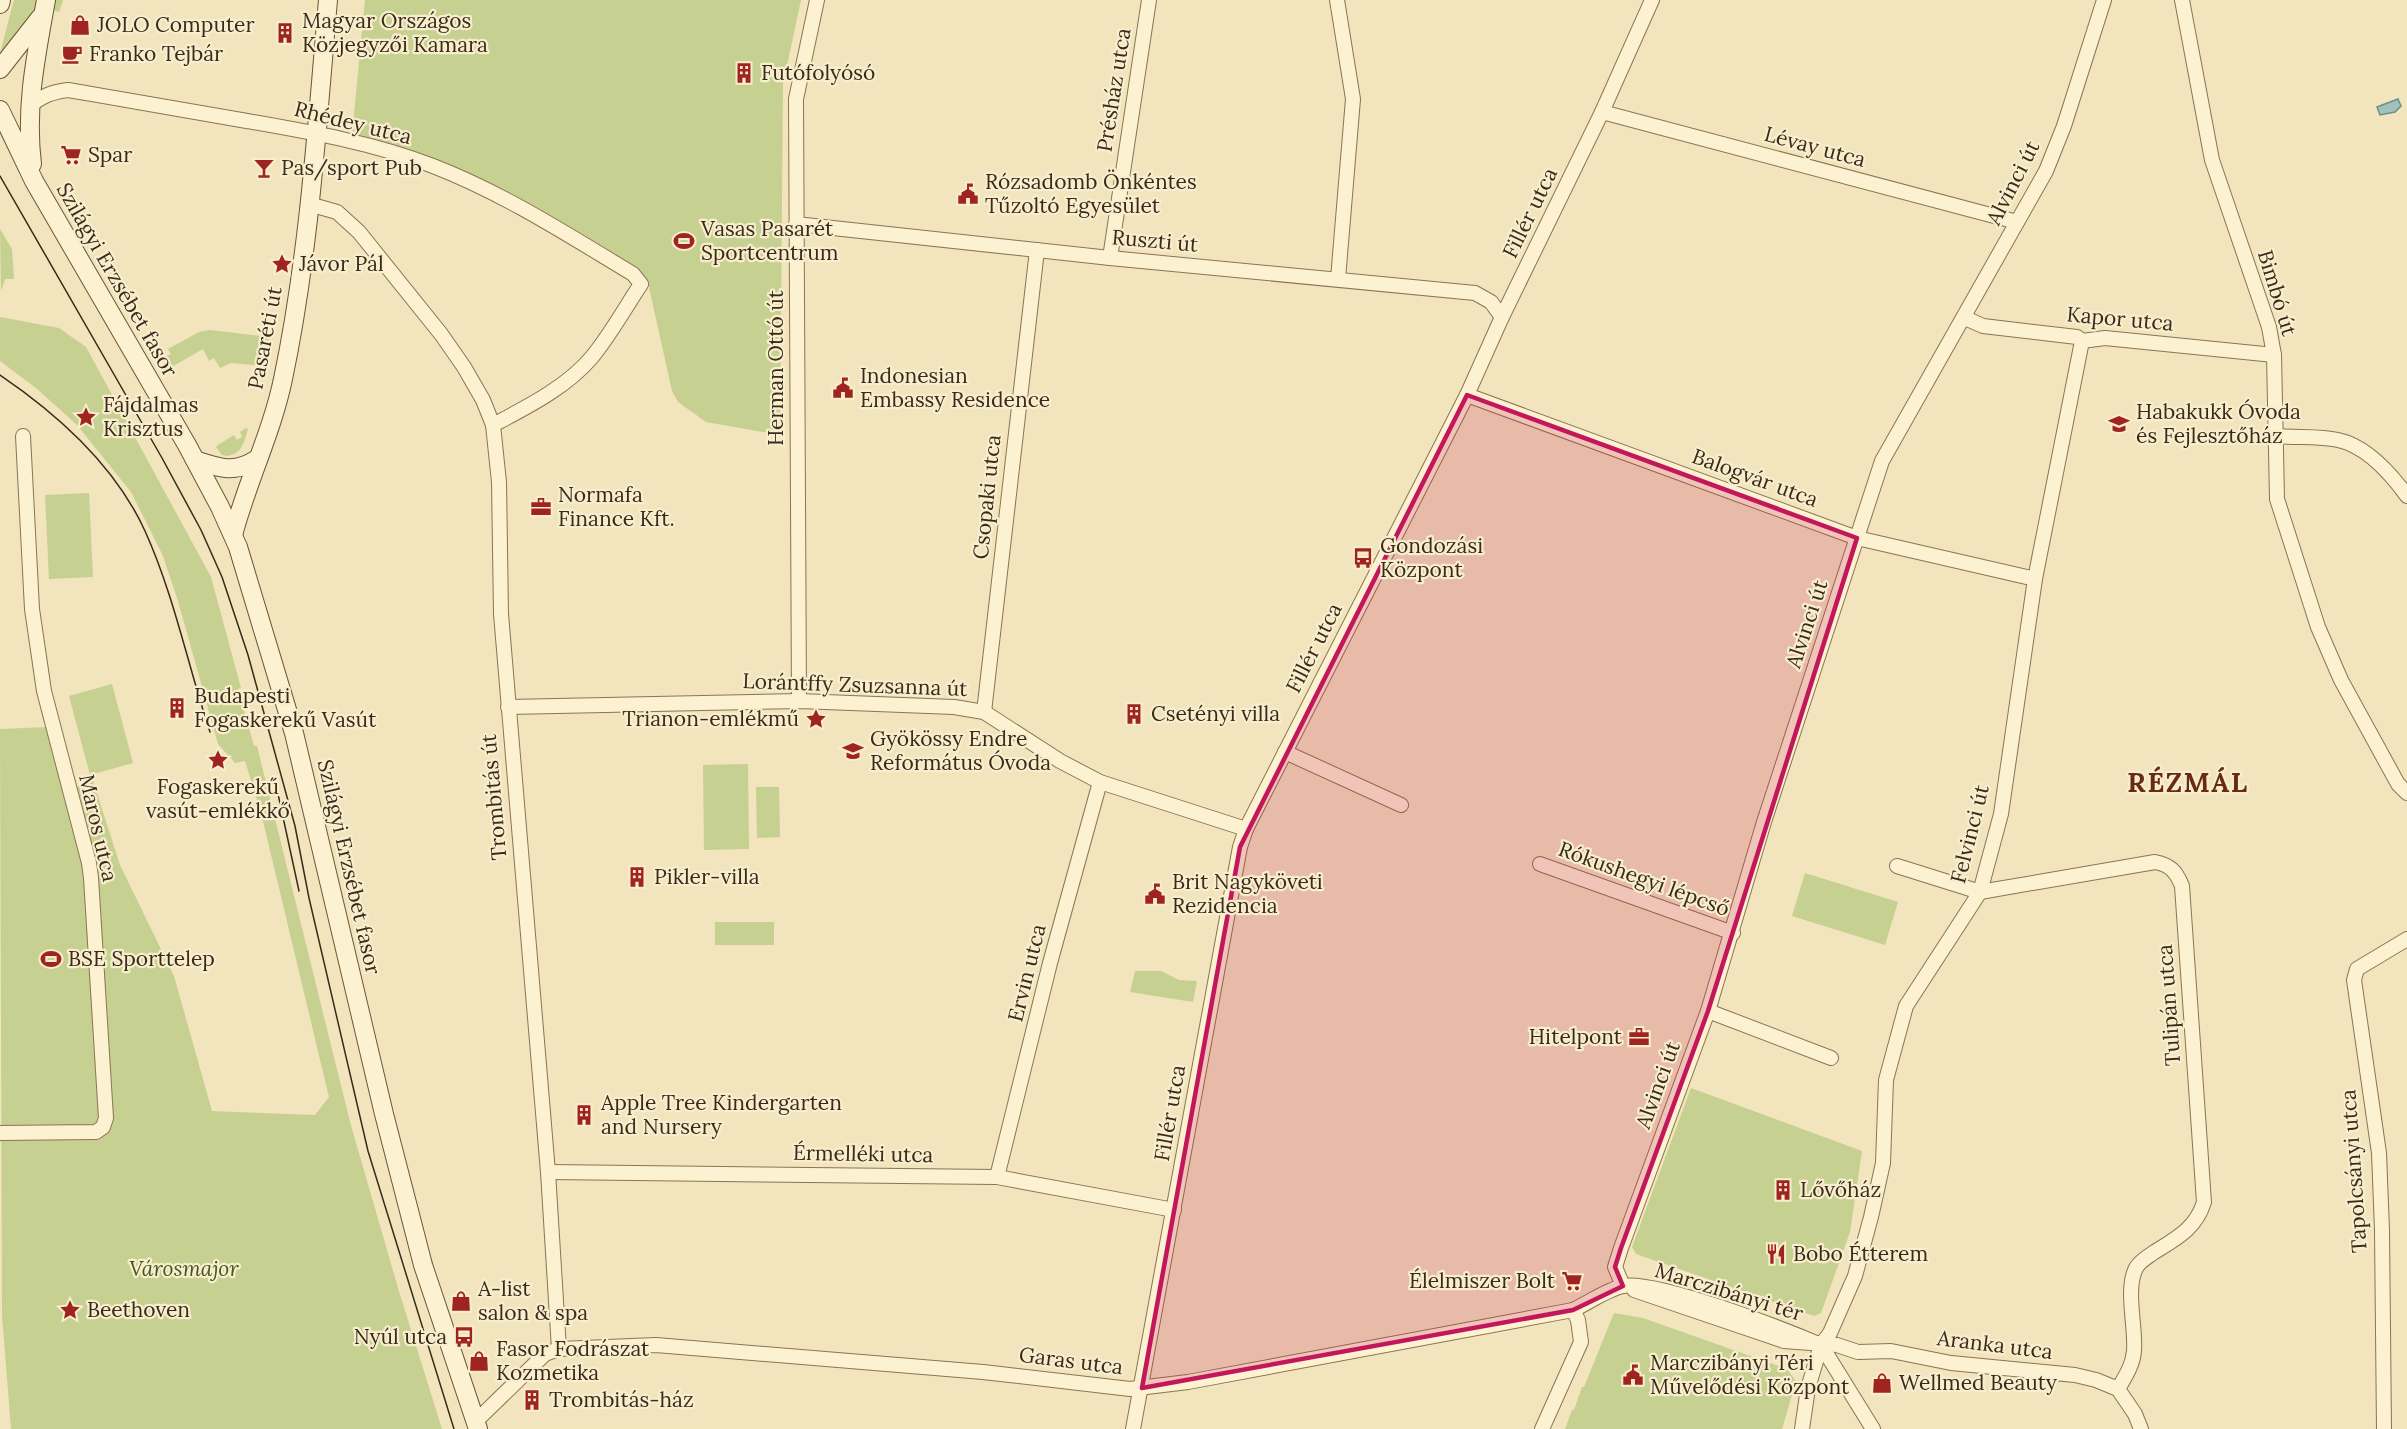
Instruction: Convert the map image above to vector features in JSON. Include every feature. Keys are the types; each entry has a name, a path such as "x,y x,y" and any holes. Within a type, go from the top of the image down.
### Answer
{"main road":[{"name":"Pasaréti út","path":"233,535 282,382 293,324 309,204 328,0"},
{"path":"0,69 44,7"},
{"name":"Szilágyi Erzsébet fasor","path":"34,181 28,134 29,107 44,7"},
{"name":"Szilágyi Erzsébet fasor","path":"0,110 34,181 195,460 233,535 294,733 381,1103 423,1265 477,1426"},
{"path":"0,141 22,156"},
{"path":"195,460 224,469 236,469 257,459"}],"street":[{"name":"Herman Ottó út","path":"799,701 796,99 817,0"},
{"name":"Présház utca","path":"1110,258 1149,0"},
{"path":"1337,0 1353,99 1338,279"},
{"name":"Fillér utca","path":"1133,1429 1238,858 1246,829 1467,395 1502,317 1602,112 1652,0"},
{"name":"Alvinci út","path":"1623,1286 1615,1267 1708,1011 1733,933 1764,822 1882,461 1965,318 2046,171 2064,126 2104,0"},
{"name":"Bimbó út","path":"2182,0 2212,160 2269,327 2274,355 2277,499 2318,627 2341,680 2398,784 2407,793"},
{"name":"Rhédey utca","path":"29,107 38,98 50,92 68,90 316,134 392,151 434,166 499,195 633,274 641,284 591,358 564,382 527,408 493,425"},
{"name":"Lévay utca","path":"1602,112 2017,222"},
{"name":"Trombitás út","path":"309,204 337,212 359,232 464,366 483,400 493,425 500,482 501,615 548,1172 559,1348"},
{"name":"Ruszti út","path":"796,224 1110,258 1475,293 1491,302 1502,317"},
{"name":"Csopaki utca","path":"984,712 1036,250"},
{"name":"Kapor utca","path":"1965,318 1983,326 2077,337 2082,341 2105,338 2274,355"},
{"name":"Felvinci út","path":"1821,1345 1830,1333 1855,1276 1871,1217 1883,1162 1886,1080 1906,1006 1980,892 2001,814 2035,579 2082,341"},
{"name":"Balogvár utca","path":"1467,395 1857,538 2035,579"},
{"name":"Maros utca","path":"0,1133 96,1131 103,1127 106,1118 90,870 44,691 32,609 23,436"},
{"path":"2277,436 2340,440 2368,454 2396,480 2407,496"},
{"name":"Lorántffy Zsuzsanna út","path":"508,707 799,701 954,707 984,712 1060,761 1100,782 1246,829"},
{"path":"1285,752 1401,805"},
{"name":"Ervin utca","path":"998,1177 1050,963 1100,782"},
{"name":"Tulipán utca","path":"1896,866 1980,892 2155,862 2166,865 2177,873 2182,886 2204,1202 2200,1215 2190,1229 2141,1261 2135,1270 2131,1283 2134,1352 2132,1364 2118,1389"},
{"name":"Rókushegyi lépcső","path":"1540,864 1733,933"},
{"name":"Tapolcsányi utca","path":"2384,1429 2379,1154 2354,980 2357,969 2407,939"},
{"path":"1708,1011 1831,1058"},
{"name":"Érmelléki utca","path":"548,1172 998,1177 1174,1210"},
{"name":"Marczibányi tér","path":"1573,1310 1623,1286 1785,1341 1821,1345 1808,1388 1802,1429"},
{"path":"1542,1429 1581,1342 1578,1320 1573,1310"},
{"name":"Garas utca","path":"559,1348 656,1345 983,1372 1130,1389 1188,1382 1573,1310"},
{"path":"1821,1345 1873,1429"},
{"name":"Aranka utca","path":"1821,1345 1838,1345 1858,1352 1891,1351 1952,1363 2075,1376 2096,1380 2118,1389"},
{"path":"477,1426 545,1354 559,1348"},
{"path":"2118,1389 2135,1414 2141,1429"}],"highlighted area":[{"path":"1467,395 1857,538 1708,1011 1615,1267 1623,1286 1573,1310 1142,1388 1240,847"}],"green space":[{"path":"14,0 63,0 59,12 39,7 0,53"},
{"name":"Vasas Pasarét Sportcentrum","path":"365,0 801,0 783,84 780,435 706,422 678,402 672,391 648,283 640,273 435,160 393,144 352,135"},
{"path":"0,229 12,249 14,279 5,279 1,291"},
{"name":"Városmajor","path":"0,317 59,328 86,347 211,577 241,688 238,689 254,746 257,746 350,1122 442,1429 11,1429 2,1315 0,729 48,727 74,788 93,781 120,865 174,976 212,1111 315,1115 329,1097 261,813 245,761 235,763 218,744 163,556 131,492 77,425 36,388 0,361"},
{"path":"210,330 269,337 266,366 231,363 220,368 214,358 209,361 203,349 168,369 162,359 171,354 168,349 199,332"},
{"path":"248,429 242,447 232,455 222,455 216,447 234,435 237,440 242,437 240,432"},
{"path":"89,493 93,577 49,579 45,495"},
{"path":"112,684 133,763 90,775 69,696"},
{"path":"748,764 749,849 704,850 703,765"},
{"path":"756,787 779,787 780,837 757,838"},
{"path":"1805,873 1898,902 1885,945 1792,916"},
{"path":"715,922 774,922 774,945 715,945"},
{"path":"1135,971 1161,971 1179,980 1197,981 1193,1002 1130,992"},
{"path":"1691,1088 1862,1151 1850,1232 1821,1313 1814,1316 1636,1254 1632,1247"},
{"path":"1614,1313 1643,1318 1787,1369 1796,1381 1782,1429 1565,1429"}],"water":[{"path":"2398,99 2401,106 2395,112 2380,115 2377,107"}],"tram line":[{"path":"0,176 162,458 201,530 222,577 248,655 295,826 309,898 368,1151 454,1429"},
{"path":"0,375 43,407 83,443 118,484 133,507 155,555 173,605 210,732"},
{"path":"278,794 299,891"}],"place":[{"name":"JOLO Computer","path":"80,25"},
{"name":"Magyar Országos Közjegyzői Kamara","path":"285,33"},
{"name":"Franko Tejbár","path":"72,54"},
{"name":"Futófolyósó","path":"744,73"},
{"name":"Spar","path":"71,155"},
{"name":"Pas/sport Pub","path":"264,168"},
{"name":"Rózsadomb Önkéntes Tűzoltó Egyesület","path":"968,194"},
{"name":"Vasas Pasarét Sportcentrum","path":"684,241"},
{"name":"Jávor Pál","path":"282,264"},
{"name":"Indonesian Embassy Residence","path":"843,388"},
{"name":"Fájdalmas Krisztus","path":"86,417"},
{"name":"Habakukk Óvoda és Fejlesztőház","path":"2119,424"},
{"name":"Normafa Finance Kft.","path":"541,507"},
{"name":"Gondozási Központ","path":"1363,558"},
{"name":"Budapesti Fogaskerekű Vasút","path":"177,708"},
{"name":"Csetényi villa","path":"1134,714"},
{"name":"Trianon-emlékmű","path":"816,719"},
{"name":"Gyökössy Endre Református Óvoda","path":"853,751"},
{"name":"Fogaskerekű vasút-emlékkő","path":"218,760"},
{"name":"Pikler-villa","path":"637,877"},
{"name":"Brit Nagyköveti Rezidencia","path":"1155,894"},
{"name":"BSE Sporttelep","path":"51,959"},
{"name":"Hitelpont","path":"1639,1037"},
{"name":"Apple Tree Kindergarten and Nursery","path":"584,1115"},
{"name":"Lővőház","path":"1783,1190"},
{"name":"Bobo Étterem","path":"1776,1254"},
{"name":"Élelmiszer Bolt","path":"1572,1281"},
{"name":"A-list salon & spa","path":"461,1301"},
{"name":"Beethoven","path":"70,1310"},
{"name":"Nyúl utca","path":"464,1337"},
{"name":"Fasor Fodrászat Kozmetika","path":"479,1361"},
{"name":"Marczibányi Téri Művelődési Központ","path":"1633,1375"},
{"name":"Wellmed Beauty","path":"1882,1383"},
{"name":"Trombitás-ház","path":"532,1400"}],"district":[{"name":"RÉZMÁL","path":"2188,783"}]}
